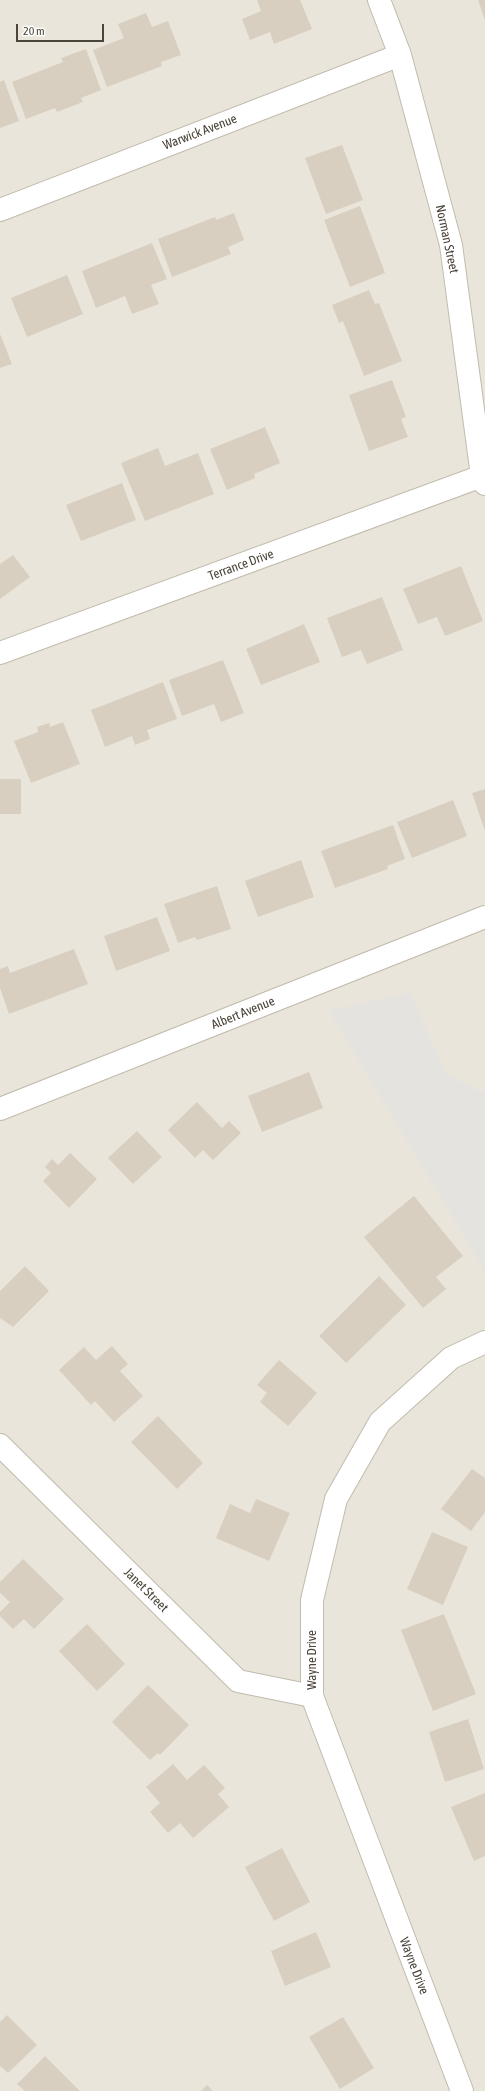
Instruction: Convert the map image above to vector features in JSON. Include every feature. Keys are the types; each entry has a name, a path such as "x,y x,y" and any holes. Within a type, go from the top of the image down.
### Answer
{"street":[{"name":"Norman Street","path":"379,0 400,55 451,244 484,480"},
{"name":"Warwick Avenue","path":"0,210 400,55"},
{"name":"Terrance Drive","path":"0,653 484,480"},
{"name":"Albert Avenue","path":"0,1109 485,917"},
{"name":"Wayne Drive","path":"462,2091 312,1696 312,1600 336,1499 380,1422 451,1358 485,1342"},
{"name":"Janet Street","path":"0,1445 238,1681 312,1696"}],"shaded area":[{"path":"0,0 485,0 485,2091 0,2091"},
{"path":"410,992 446,1074 485,1094 485,1271 329,1011"}],"building":[{"path":"257,0 300,0 312,29 274,44 270,32 250,40 242,19 261,11"},
{"path":"478,0 485,0 485,20"},
{"path":"146,13 152,27 168,21 181,55 161,62 162,66 107,87 93,50 124,38 118,24"},
{"path":"86,49 101,90 81,98 83,102 57,112 55,108 26,119 12,82 63,62 61,58"},
{"path":"4,80 19,121 0,128 0,82"},
{"path":"342,145 363,200 326,214 305,158"},
{"path":"360,206 385,273 350,287 324,220"},
{"path":"234,213 244,240 228,247 231,254 172,277 158,239 215,217 216,220"},
{"path":"152,243 167,279 151,285 159,304 132,314 125,296 96,308 82,271"},
{"path":"67,275 83,314 27,337 11,298"},
{"path":"369,290 375,304 379,303 402,361 364,376 343,321 339,323 332,305"},
{"path":"0,334 12,364 0,368"},
{"path":"392,380 406,417 401,419 408,437 369,451 349,395"},
{"path":"265,427 280,463 254,474 255,478 227,490 210,449"},
{"path":"158,448 165,466 198,453 214,494 145,521 121,463"},
{"path":"122,483 136,520 81,541 66,505"},
{"path":"13,555 30,577 0,599 0,564"},
{"path":"461,566 483,621 445,636 437,617 418,624 403,589"},
{"path":"382,597 403,650 367,664 361,650 342,657 327,618"},
{"path":"304,624 320,662 261,685 246,649"},
{"path":"223,660 244,713 221,722 214,704 182,716 169,680"},
{"path":"163,682 177,719 147,730 150,739 135,745 132,736 105,747 91,710"},
{"path":"63,722 80,764 31,783 14,741 38,732 37,727 49,723 50,727"},
{"path":"0,779 21,779 21,814 0,814"},
{"path":"485,789 485,831 472,793"},
{"path":"453,800 467,836 412,858 397,822"},
{"path":"393,825 405,859 387,866 388,869 335,888 321,851"},
{"path":"301,860 314,897 258,917 245,881"},
{"path":"217,886 231,929 197,940 195,937 178,943 164,904"},
{"path":"157,917 170,951 116,971 104,936"},
{"path":"74,949 88,984 9,1014 0,988 0,969 8,966 10,973"},
{"path":"309,1072 323,1108 262,1132 248,1096"},
{"path":"197,1102 222,1128 229,1121 241,1133 213,1160 203,1150 195,1158 168,1130"},
{"path":"137,1131 162,1157 133,1184 108,1158"},
{"path":"70,1153 97,1179 69,1208 43,1181 51,1173 45,1167 52,1159 58,1165"},
{"path":"414,1196 463,1256 436,1277 446,1289 423,1308 364,1237"},
{"path":"25,1266 49,1291 13,1327 0,1318 0,1291"},
{"path":"379,1276 406,1305 346,1363 319,1336"},
{"path":"112,1346 128,1364 120,1371 143,1396 114,1422 95,1401 91,1405 59,1370 84,1347 96,1360"},
{"path":"279,1360 317,1393 288,1426 260,1402 267,1393 257,1385"},
{"path":"158,1416 203,1463 177,1489 131,1442"},
{"path":"472,1469 485,1478 485,1512 471,1531 441,1509"},
{"path":"256,1499 290,1513 269,1561 216,1538 230,1504 250,1513"},
{"path":"432,1532 468,1547 443,1605 407,1589"},
{"path":"23,1559 64,1599 34,1629 24,1619 13,1629 0,1616 0,1612 10,1602 0,1593 0,1582"},
{"path":"444,1614 476,1694 433,1711 401,1630"},
{"path":"87,1624 125,1664 97,1691 59,1651"},
{"path":"148,1685 189,1725 160,1755 158,1753 150,1760 112,1722"},
{"path":"468,1719 484,1769 445,1782 429,1732"},
{"path":"173,1764 187,1780 204,1765 225,1788 218,1794 229,1807 193,1838 180,1823 168,1833 150,1812 160,1803 146,1787"},
{"path":"485,1793 485,1856 474,1861 451,1807"},
{"path":"282,1848 310,1902 274,1921 245,1867"},
{"path":"316,1932 331,1967 285,1986 271,1951"},
{"path":"7,2015 37,2045 8,2073 0,2066 0,2022"},
{"path":"343,2017 374,2068 340,2089 309,2037"},
{"path":"45,2056 80,2091 25,2091 17,2084"},
{"path":"207,2085 213,2091 201,2091"}]}
